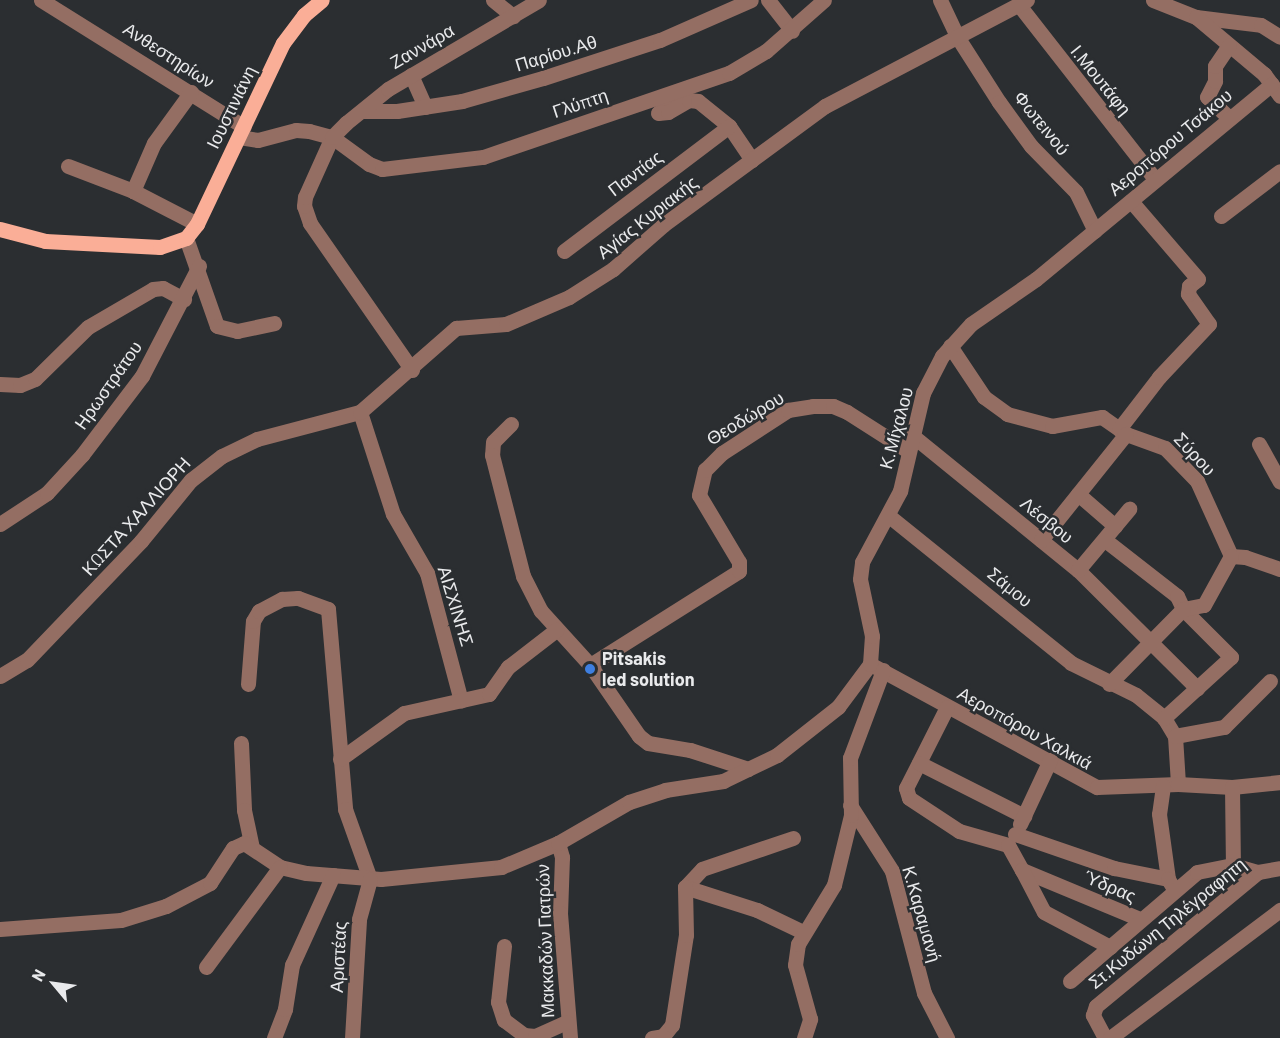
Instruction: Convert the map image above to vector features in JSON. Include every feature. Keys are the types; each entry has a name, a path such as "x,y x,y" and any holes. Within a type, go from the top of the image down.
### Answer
{"main road":[{"name":"Ιουστινιάνη","path":"186,238 197,224 283,43 304,15 322,0"},
{"path":"0,229 45,241 160,247 186,238"}],"street":[{"name":"Ανθεστηρίων","path":"41,0 191,92 241,132"},
{"path":"493,0 513,16"},
{"name":"Ζαννάρα","path":"332,136 387,89 539,0"},
{"name":"Παρίου.Αθ","path":"364,111 425,107 462,101 660,40 751,0"},
{"path":"768,0 792,31"},
{"name":"Γλύπτη","path":"332,136 369,164 382,169 483,157 691,88 747,62 792,31 824,0"},
{"name":"Φωτεινού","path":"940,0 958,38 1031,146 1076,192 1095,231"},
{"path":"1152,0 1196,17 1249,21 1280,37"},
{"name":"Αγίας Κυριακής","path":"360,412 412,370 456,328 525,318 593,282 752,159 825,106 1023,2"},
{"name":"Ι.Μουτάφη","path":"1023,2 1155,179"},
{"path":"1196,17 1230,45 1276,90"},
{"path":"1228,117 1207,97 1215,81 1215,66 1230,45"},
{"path":"411,75 425,107"},
{"path":"691,88 658,113 693,100 713,109 729,126 752,159"},
{"name":"Αεροπόρου Τσάκου","path":"1095,231 1228,117 1276,90"},
{"path":"133,191 154,143 191,92"},
{"name":"Παντίας","path":"564,251 729,126"},
{"path":"241,132 258,140 296,130 332,136 304,206 310,223 412,370"},
{"path":"68,166 133,191 197,224"},
{"path":"1221,216 1280,171"},
{"path":"1041,540 1078,494 1122,432 1209,324 1188,294 1189,286 1198,279 1131,201"},
{"name":"Κ.Μίχαλου","path":"804,1038 810,1019 795,964 803,932 834,885 849,828 850,758 876,667 861,570 900,491 923,393 950,346 977,319 1036,279 1095,231"},
{"path":"186,238 199,266 210,316 222,330 274,323"},
{"name":"Ηρωστράτου","path":"0,524 38,500 82,455 142,376 199,266"},
{"path":"0,384 20,385 35,379 87,327 153,289 163,288 184,298"},
{"name":"Σύρου","path":"950,346 984,396 1006,414 1052,426 1102,417 1122,432 1165,448 1197,481 1231,556"},
{"name":"Θεοδώρου","path":"590,665 739,571 739,562 699,495 705,470 722,453 788,410 813,406 833,406 910,444"},
{"name":"ΚΩΣΤΑ ΧΑΛΛΙΟΡΗ","path":"0,676 27,660 141,541 202,470 258,440 360,412"},
{"name":"ΑΙΣΧΙΝΗΣ","path":"360,412 393,514 427,573 461,701"},
{"path":"511,424 493,442 492,455 523,576 533,599 555,630 590,665 639,736 648,743 690,750 748,770"},
{"name":"Λέσβου","path":"910,444 1041,540 1078,570 1197,688"},
{"path":"1259,444 1280,482"},
{"path":"1078,494 1115,526"},
{"path":"1078,570 1129,509"},
{"name":"Σάμου","path":"888,516 1071,663 1109,684 1136,694 1164,718 1175,736"},
{"path":"1105,540 1169,589 1184,609 1231,657 1164,718"},
{"path":"1109,684 1184,609 1204,605 1231,556 1245,557 1280,569"},
{"path":"248,684 254,621 259,611 282,598 298,598 328,609 345,809 370,879"},
{"path":"340,759 404,713 489,694 508,667 555,630"},
{"path":"242,743 244,810 251,844 280,867 370,879 501,867 558,843 629,802 665,790 723,780 748,770 815,728 876,667"},
{"name":"Αεροπόρου Χαλκιά","path":"876,667 947,707 1050,760 1096,788 1171,785 1232,787 1280,782"},
{"path":"947,707 906,788 909,798 959,831 1012,840 1171,884 1160,814 1171,785 1175,736 1224,727 1270,681"},
{"path":"1050,760 1012,840 1022,870 1044,912 1110,947"},
{"path":"919,763 1024,816"},
{"path":"1232,787 1233,865"},
{"name":"Κ.Καραμανή","path":"850,805 892,872 924,993 947,1038"},
{"path":"652,1038 663,1036 672,1025 686,935 685,887 702,869 793,838"},
{"name":"Μακκαδών Γιατρών","path":"558,843 563,878 560,913 566,1022 570,1038"},
{"path":"0,929 121,920 165,906 210,883 233,848 251,844"},
{"name":"Ύδρας","path":"1022,870 1140,920 1171,884 1207,868 1233,865 1258,872"},
{"path":"206,967 280,867"},
{"name":"Στ.Κυδώνη Τηλέγραφητη","path":"1105,1038 1093,1015 1096,1006 1258,872 1280,868"},
{"path":"274,1038 285,1009 292,965 333,875"},
{"name":"Αριστέας","path":"352,1038 359,919 370,879"},
{"path":"685,887 757,910 803,932"},
{"path":"1110,1038 1280,910"},
{"path":"1070,981 1140,920"},
{"path":"504,946 498,1002 504,1020 524,1035 535,1036 566,1022"}],"place":[{"name":"Pitsakis led solution","path":"590,669"}]}
